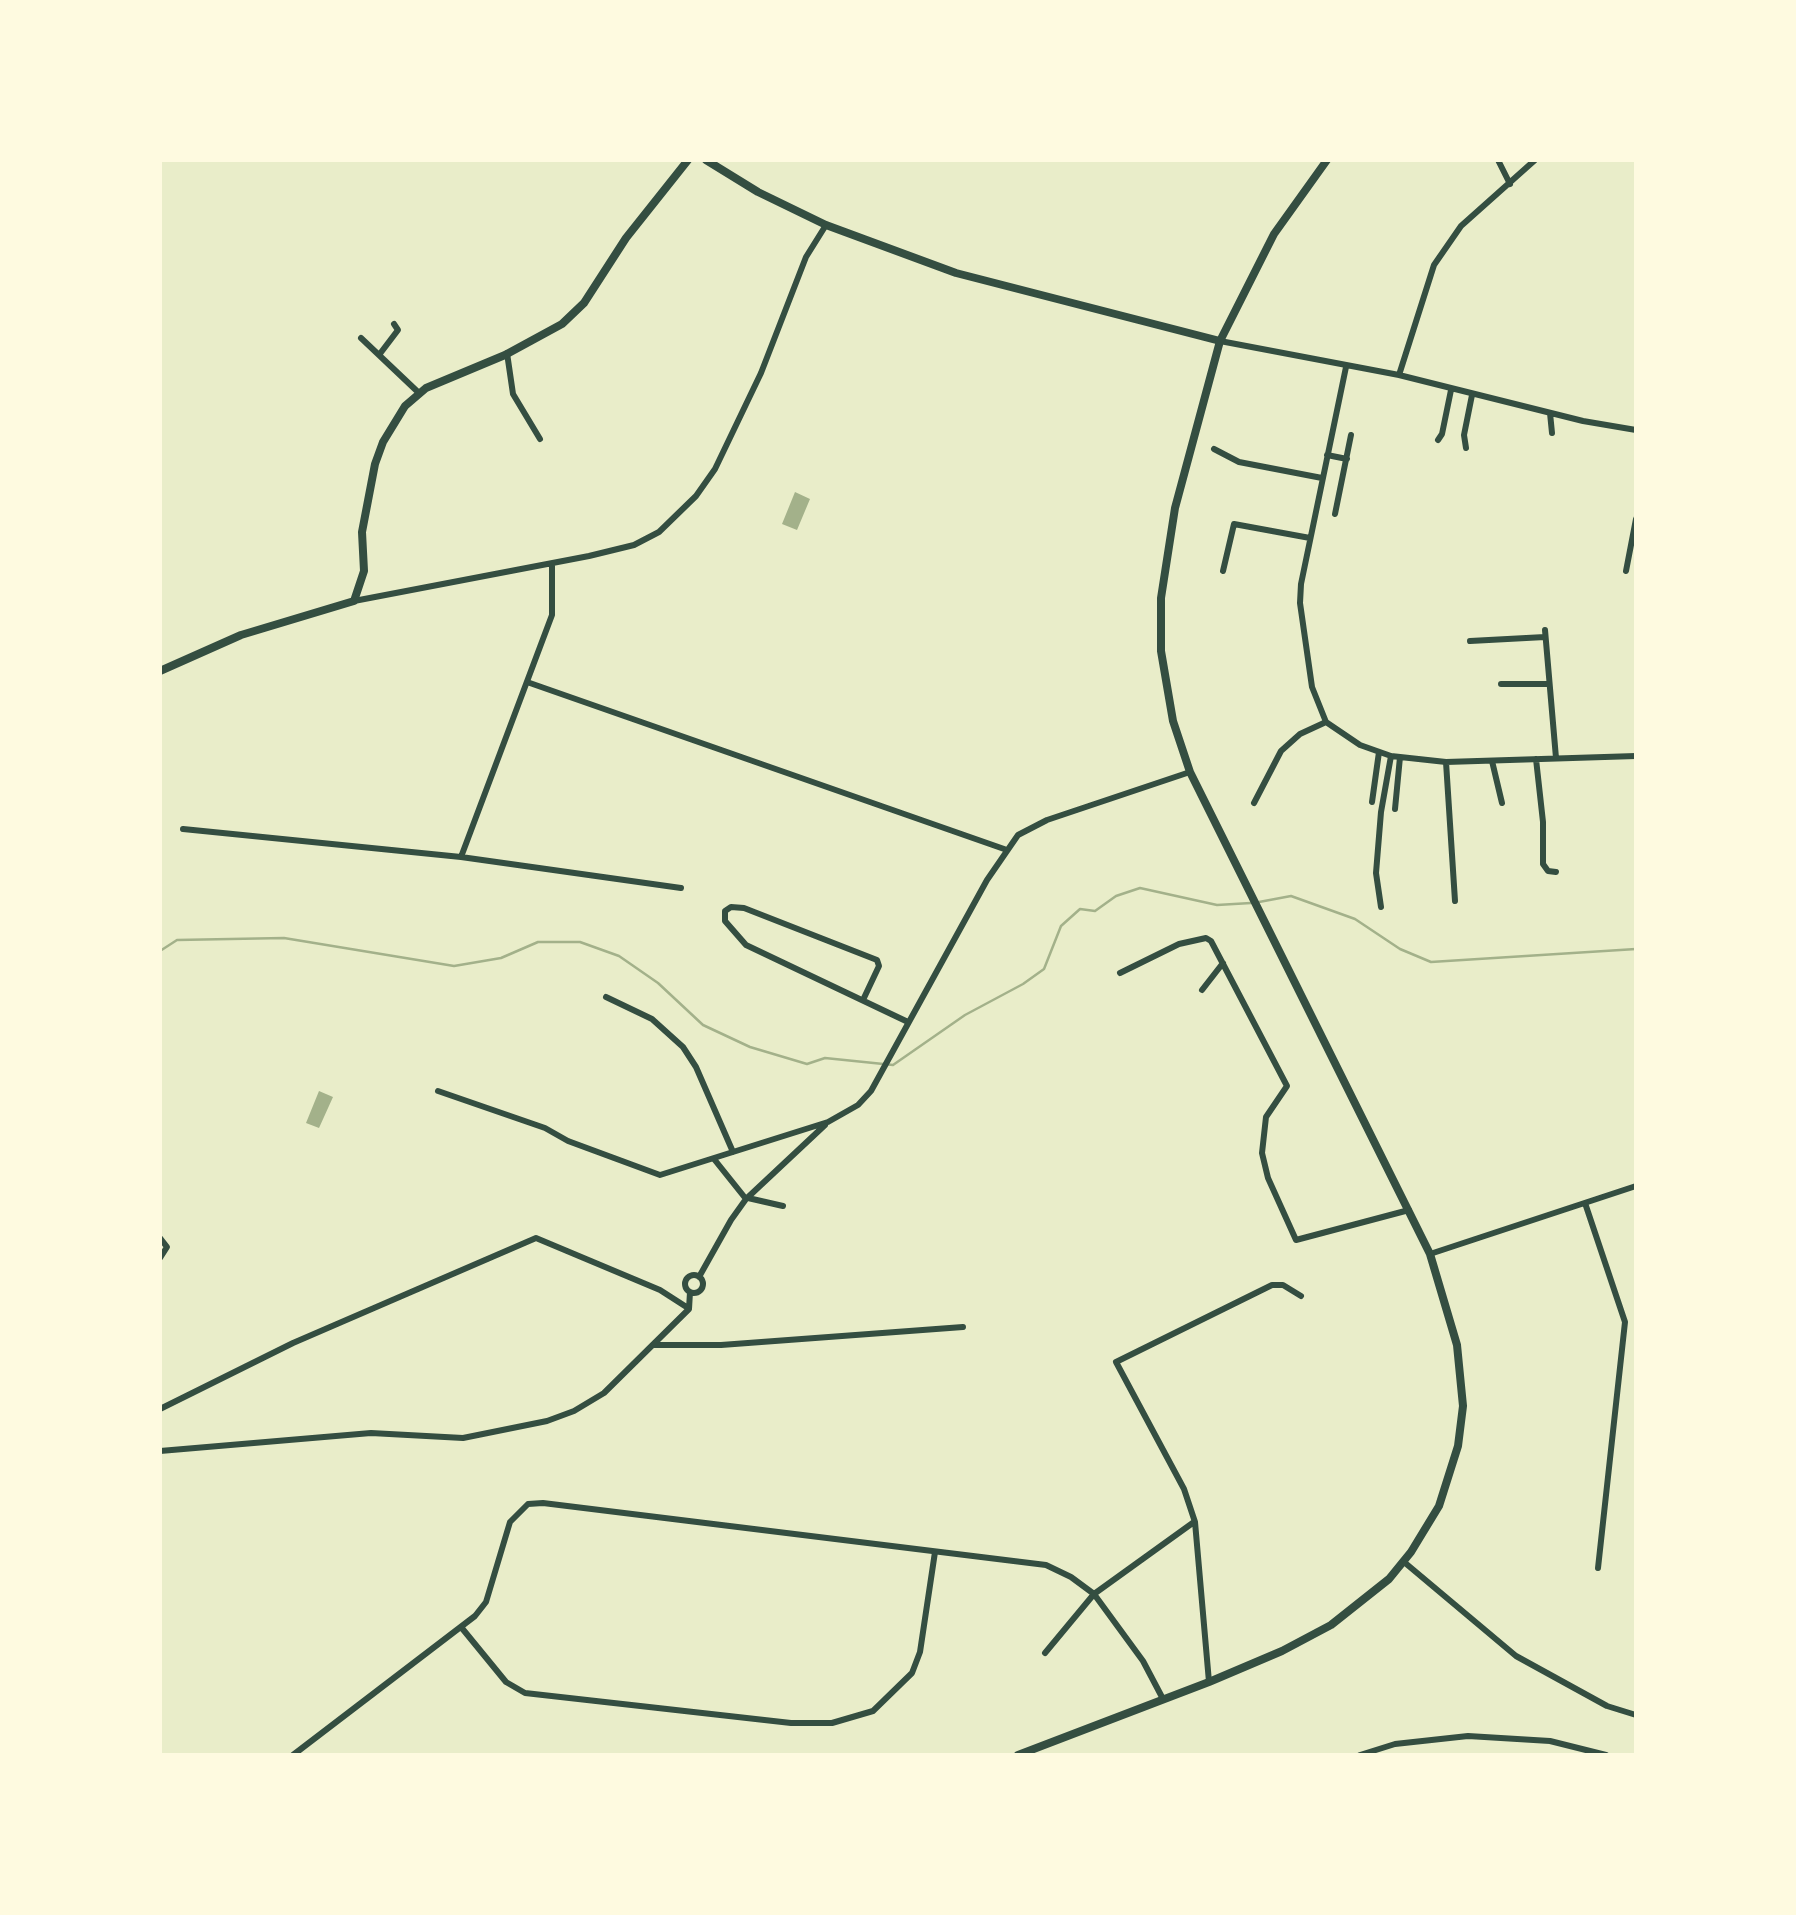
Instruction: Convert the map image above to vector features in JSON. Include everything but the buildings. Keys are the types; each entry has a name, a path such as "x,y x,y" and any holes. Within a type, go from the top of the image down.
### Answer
{"main road":[{"path":"160,671 241,636 354,602 364,571 362,532 374,464 405,406 444,379 544,336 574,313 626,238 688,160"},
{"path":"706,160 758,192 826,225 1007,288 1220,341"},
{"path":"1018,1755 1209,1682 1331,1625 1389,1579 1404,1562 1451,1476 1463,1406 1457,1345 1430,1254 1190,772 1173,722 1161,652 1162,598 1175,508 1220,341 1274,234 1328,160"}],"street":[{"path":"1498,160 1510,184"},
{"path":"1398,374 1434,265 1462,226 1535,160"},
{"path":"354,602 552,564 634,545 659,532 696,496 715,469 761,373 806,257 826,225"},
{"path":"379,355 398,330 394,324"},
{"path":"361,338 418,394"},
{"path":"1220,341 1398,374 1472,395 1636,430"},
{"path":"508,353 513,394 540,439"},
{"path":"1346,367 1301,584 1301,628 1312,686 1326,722 1360,745 1390,756 1446,762 1636,756"},
{"path":"1438,440 1451,390"},
{"path":"1466,448 1464,436 1472,395"},
{"path":"1550,413 1552,433"},
{"path":"1335,514 1351,435"},
{"path":"1214,449 1239,462 1322,478"},
{"path":"1327,455 1346,459"},
{"path":"1626,571 1636,519"},
{"path":"1223,571 1234,524 1310,538"},
{"path":"461,856 552,615 552,564"},
{"path":"1470,640 1545,634 1556,758"},
{"path":"527,682 1007,850"},
{"path":"1501,684 1548,684"},
{"path":"1254,802 1280,750 1300,734 1326,722"},
{"path":"1372,802 1378,752"},
{"path":"1381,907 1376,874 1390,756"},
{"path":"1396,809 1400,757"},
{"path":"1536,759 1543,864 1548,871 1556,872"},
{"path":"1492,761 1502,803"},
{"path":"1446,762 1455,901"},
{"path":"690,1292 702,1288 699,1276 747,1198 828,1122 866,1099 1018,835 1047,820 1190,772"},
{"path":"184,829 461,856 681,888"},
{"path":"863,1000 880,966 877,960 744,908 731,907 725,911 728,926 746,946 908,1022"},
{"path":"1120,974 1161,950 1211,940 1288,1086 1266,1117 1262,1153 1268,1178 1296,1240 1410,1210"},
{"path":"1202,990 1223,963"},
{"path":"606,997 652,1019 682,1047 696,1067 734,1152"},
{"path":"438,1090 545,1128 651,1174 671,1173 828,1122"},
{"path":"714,1158 747,1198 783,1206"},
{"path":"1430,1254 1636,1186"},
{"path":"1584,1203 1625,1322 1598,1568"},
{"path":"160,1238 167,1247 160,1258"},
{"path":"160,1408 293,1344 536,1238 660,1290 689,1309"},
{"path":"160,1451 371,1433 463,1438 547,1422 604,1393 689,1309 686,1280 692,1275 699,1276"},
{"path":"1209,1682 1195,1522 1184,1489 1116,1362 1272,1285 1283,1285 1301,1296"},
{"path":"652,1345 720,1345 964,1327"},
{"path":"293,1755 461,1627 486,1602 506,1532 528,1504 543,1503 1046,1565 1094,1594 1143,1660 1163,1698"},
{"path":"1044,1653 1094,1594 1195,1522"},
{"path":"461,1627 506,1682 525,1693 792,1723 832,1723 873,1710 912,1673 920,1652 935,1552"},
{"path":"1404,1562 1516,1656 1607,1706 1636,1715"},
{"path":"1360,1755 1395,1744 1468,1736 1550,1741 1606,1755"}],"shaded area":[{"path":"795,492 810,499 797,530 782,524"},
{"path":"319,1091 333,1097 319,1128 306,1123"}],"waterway":[{"path":"160,951 177,940 284,938 454,966 501,958 538,942 580,942 619,956 658,983 703,1025 750,1047 807,1064 825,1058 893,1065 965,1015 1044,969 1061,926 1080,909 1095,911 1116,896 1140,888 1217,905 1251,903"},
{"path":"1259,902 1291,896 1355,919 1400,949 1431,962 1636,949"}]}
